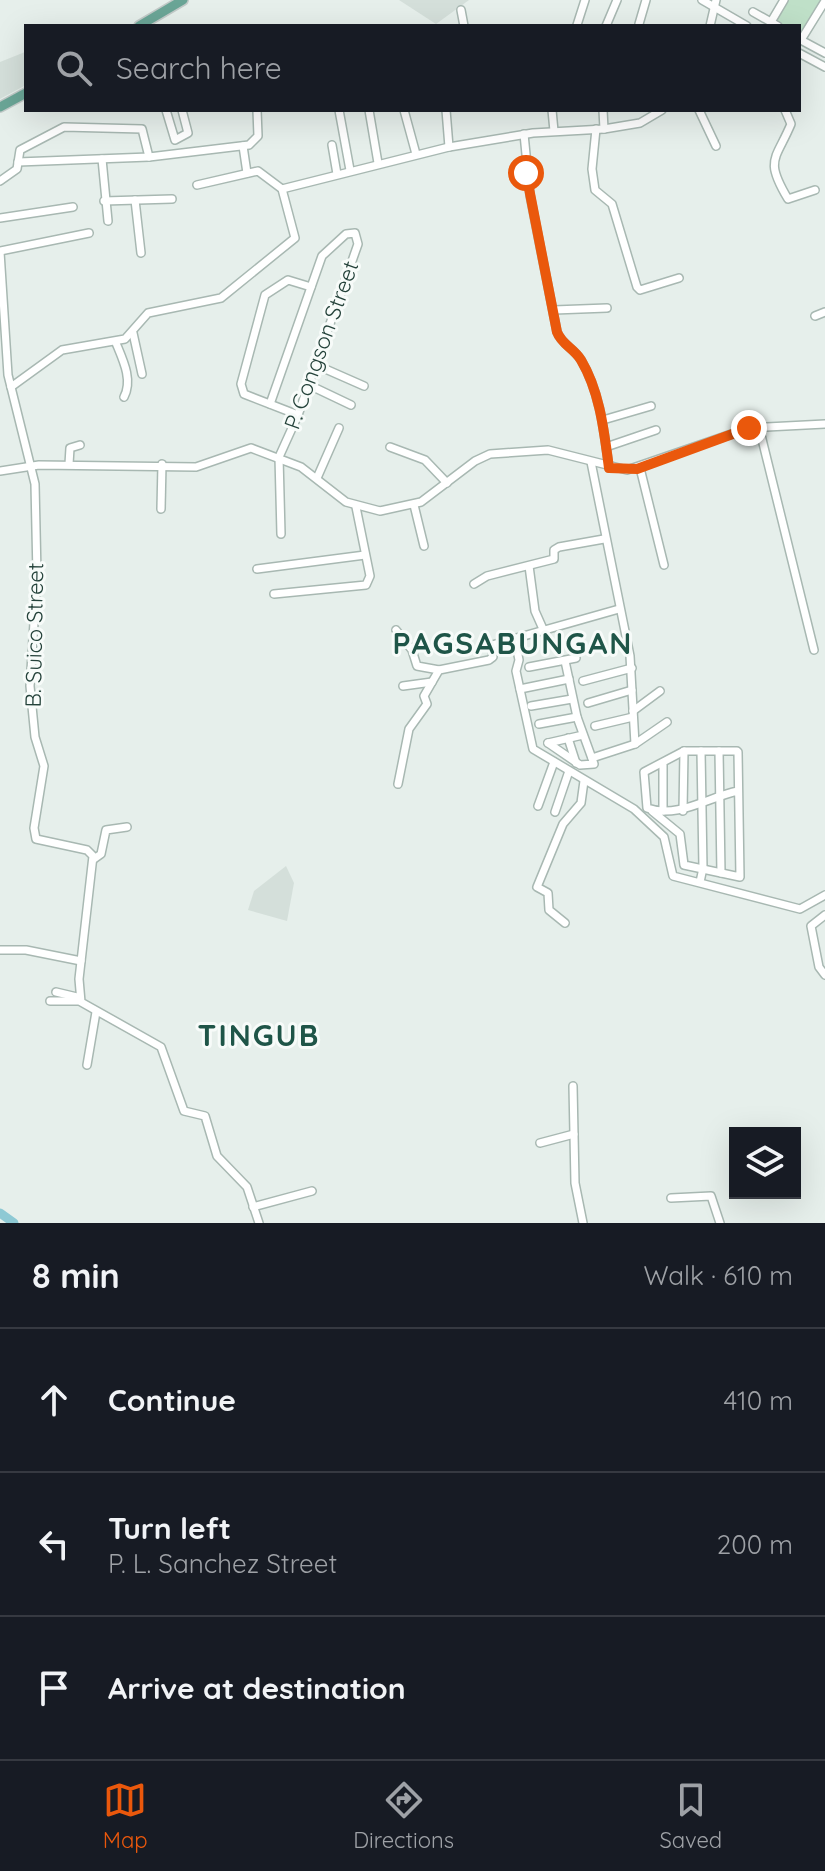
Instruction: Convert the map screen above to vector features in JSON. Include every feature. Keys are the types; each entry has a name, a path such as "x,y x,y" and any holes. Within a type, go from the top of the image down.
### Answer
{"main road":[{"path":"142,24 183,0"},
{"path":"0,107 24,94"}],"street":[{"path":"577,24 585,0"},
{"path":"607,24 617,0"},
{"path":"639,24 646,0"},
{"path":"702,0 715,3 744,24"},
{"path":"753,12 774,24 784,0"},
{"path":"801,37 825,1"},
{"path":"710,24 715,3"},
{"path":"461,10 464,24"},
{"path":"801,40 825,53"},
{"path":"801,54 825,67"},
{"path":"167,112 175,140 188,133 183,112"},
{"path":"18,162 149,157 243,146 257,140 257,112"},
{"path":"339,112 350,170"},
{"path":"369,112 378,163"},
{"path":"405,112 416,154"},
{"path":"446,112 449,147"},
{"path":"552,112 554,131"},
{"path":"603,112 592,169 595,190 612,204 637,287 640,290 679,278"},
{"path":"282,189 449,147 524,134 640,123 659,112"},
{"path":"700,112 716,146"},
{"path":"786,112 791,124 779,144 773,165 789,199 815,190"},
{"path":"0,181 17,169 20,150 64,127 142,129 149,157"},
{"path":"524,134 527,177 561,341 582,361 603,420 609,468"},
{"path":"332,145 337,174"},
{"path":"243,146 247,173"},
{"path":"102,159 108,221"},
{"path":"0,383 10,385 62,350 116,343 133,333 148,313 228,294 295,238 282,189 258,171 197,185"},
{"path":"104,201 172,199"},
{"path":"135,200 141,253"},
{"path":"0,218 73,207"},
{"path":"0,251 89,233"},
{"name":"P. Congson Street","path":"279,457 298,415 358,244 355,233 346,234 322,256 311,287"},
{"name":"B. Suico Street","path":"0,251 10,385 35,484 37,575 30,686 35,737 44,766 34,828 40,842 87,850 94,859"},
{"path":"270,404 311,287 288,280 271,288 261,303 241,384 244,394 298,415"},
{"path":"554,310 607,308"},
{"path":"815,316 825,312"},
{"path":"133,333 142,374"},
{"path":"116,343 128,378 129,387 124,397"},
{"path":"314,364 364,386"},
{"path":"309,385 351,405"},
{"path":"603,420 651,406"},
{"path":"0,471 31,465 69,464 201,466 245,448 279,457 317,478 339,498 356,507 380,511 414,505 490,454 548,450 609,468 640,468 759,427 825,424"},
{"path":"759,427 814,650"},
{"path":"317,478 339,428"},
{"path":"606,447 656,430"},
{"path":"69,464 70,448 80,445"},
{"path":"390,447 425,460 447,483"},
{"path":"279,457 281,534"},
{"path":"591,462 632,668 635,744"},
{"path":"161,509 162,464"},
{"path":"640,468 664,565"},
{"path":"414,505 424,546"},
{"path":"274,594 366,585 370,576 356,507"},
{"path":"474,584 487,576 554,559 554,551 559,547 604,539"},
{"path":"257,569 365,555"},
{"path":"529,566 535,611 543,629"},
{"path":"396,630 412,650 417,665 439,670 489,660 493,657 492,645 619,609"},
{"path":"515,640 520,689 533,749 634,809 664,837 673,876 800,909 825,895"},
{"path":"529,667 576,658"},
{"path":"565,661 577,717 593,761"},
{"path":"583,681 632,668"},
{"path":"398,784 409,729 427,707 424,696 439,670"},
{"path":"520,689 569,679"},
{"path":"403,686 432,682"},
{"path":"588,703 632,690"},
{"path":"595,726 633,714 660,691"},
{"path":"531,706 572,699"},
{"path":"539,724 577,717"},
{"path":"583,735 548,743 576,763 593,761 635,744 667,722"},
{"path":"568,738 576,763"},
{"path":"683,811 684,751"},
{"path":"684,751 719,751 738,752 740,877 684,865 680,834 650,810 644,772 663,765 684,751"},
{"path":"701,751 703,883"},
{"path":"719,751 721,873"},
{"path":"538,806 554,762"},
{"path":"663,765 663,811"},
{"path":"555,812 569,771"},
{"path":"565,923 549,910 548,893 537,887 563,824 581,803 584,781"},
{"path":"650,810 683,811 702,800 738,791"},
{"path":"80,999 81,961 94,859 101,854 106,830 127,827"},
{"path":"825,915 811,926 819,967 825,975"},
{"path":"0,950 26,950 81,961"},
{"path":"56,992 80,999 96,1012 161,1047 180,1105 189,1114 205,1116 217,1156 247,1187 259,1223"},
{"path":"50,1001 80,999"},
{"path":"87,1065 96,1012"},
{"path":"573,1086 575,1183 583,1223"},
{"path":"540,1143 574,1134"},
{"path":"253,1207 312,1191"},
{"path":"671,1198 711,1196 720,1223"}],"shaded area":[{"path":"399,0 469,0 436,24"},
{"path":"24,52 24,86 0,99 0,62"},
{"path":"286,866 294,883 287,921 248,910 254,891"}],"green space":[{"path":"786,0 824,0 801,34 801,24 774,22"}],"waterway":[{"path":"0,1213 14,1223"}],"district":[{"name":"PAGSABUNGAN","path":"513,643"},
{"name":"TINGUB","path":"259,1035"}],"route":[{"path":"526,173 557,332 567,348 578,355 588,376 603,420 609,468 637,469 749,428"}]}
